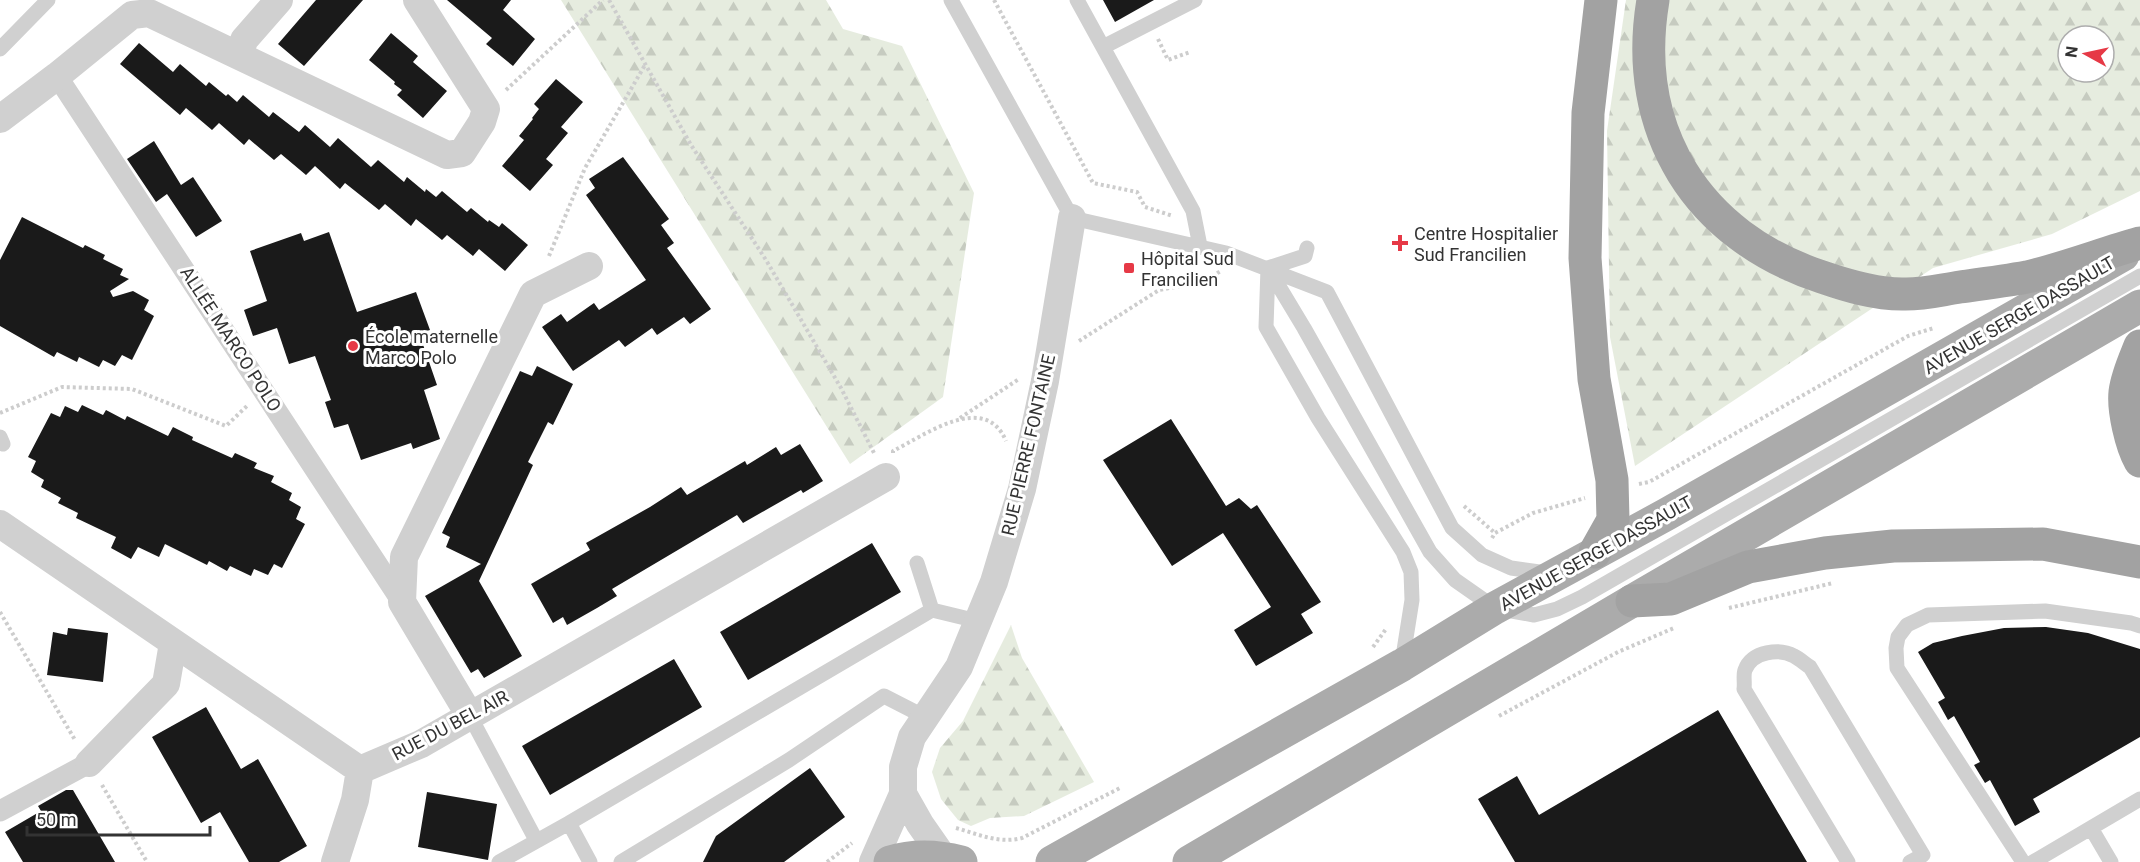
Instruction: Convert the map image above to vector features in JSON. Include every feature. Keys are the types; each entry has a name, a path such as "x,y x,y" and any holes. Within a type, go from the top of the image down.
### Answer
{"highway":[{"path":"1595,552 1613,520 1612,480 1594,379 1585,258 1588,113 1601,0"},
{"path":"1653,0 1649,46 1652,92 1668,145 1697,196 1729,227 1769,256 1806,272 1852,286 1901,294 1928,294 2028,277 2140,244"},
{"path":"2140,346 2130,368 2125,394 2130,436 2140,461"},
{"path":"1632,601 1671,599 1748,567 1825,553 1893,546 2043,544 2140,562"}],"main road":[{"name":"AVENUE SERGE DASSAULT","path":"1052,862 1402,665 1495,608 1667,514 2140,244"},
{"path":"1189,862 2140,306"},
{"path":"890,862 904,858 952,860"}],"street":[{"path":"240,55 244,40 279,0"},
{"path":"0,119 132,15 149,13 447,156 462,153 482,122 486,110 417,0"},
{"name":"ALLÉE MARCO POLO","path":"57,76 402,602"},
{"name":"RUE PIERRE FONTAINE","path":"873,862 903,794 903,767 912,737 959,667 994,582 1022,489 1049,359 1072,218"},
{"path":"471,716 402,602 404,557 533,294 589,266"},
{"name":"RUE DU BEL AIR","path":"360,770 421,744 886,477"},
{"path":"0,524 360,770 355,800 334,862"},
{"path":"0,811 89,763 166,684 173,643"},
{"path":"903,794 920,824 952,860"}],"lane":[{"path":"0,49 48,0"},
{"path":"951,0 1072,218 1200,246 1268,268 1327,292 1452,528 1482,555 1510,568 1555,575"},
{"path":"1077,0 1194,216 1200,246"},
{"path":"1103,47 1196,0"},
{"path":"1268,268 1305,256 1307,248"},
{"path":"1268,268 1430,552 1455,580 1495,608 1534,615 1557,609 1582,597 2140,276"},
{"path":"1268,268 1266,327 1318,418 1403,552 1411,572 1412,600 1402,665"},
{"path":"917,563 932,610"},
{"path":"499,862 932,610 965,618 977,624"},
{"path":"2023,862 1897,668 1898,638 1907,625 1928,615 2045,611 2132,623 2140,627"},
{"path":"1848,862 1744,688 1745,669 1763,653 1792,655 1810,668 1916,858"},
{"path":"621,862 789,760 884,696 924,717"},
{"path":"471,716 536,840"},
{"path":"2033,862 2140,800"},
{"path":"569,823 590,862"},
{"path":"2091,828 2111,862"}],"path":[{"path":"486,110 603,0"},
{"path":"609,0 692,145 766,261 830,369 886,477"},
{"path":"994,0 1093,183 1137,192 1145,207 1177,218 1194,216"},
{"path":"533,294 585,168 646,64"},
{"path":"886,477 893,451 960,418 1159,290 1202,282 1220,273 1226,254"},
{"path":"0,413 62,387 132,389 226,426 264,390"},
{"path":"960,418 978,417 992,422 1002,432 1006,441 1004,450"},
{"path":"1718,610 1838,582"},
{"path":"0,612 147,862"},
{"path":"1492,719 1618,652 1678,627"}],"green space":[{"path":"561,0 826,0 843,29 902,46 974,193 943,397 850,464"},
{"path":"1626,0 2140,0 2140,191 2052,234 1933,268 1635,466 1610,337 1607,131"},
{"path":"1011,625 1022,658 1094,782 1024,816 990,818 971,826 958,820 941,799 932,772 940,748 963,721"}],"building":[{"path":"316,0 363,0 304,66 278,44"},
{"path":"447,0 511,0 503,10 535,39 513,66 486,44 492,38"},
{"path":"1103,0 1154,0 1115,22"},
{"path":"391,33 418,56 413,62 447,91 423,118 397,95 402,90 394,84 395,82 369,60"},
{"path":"139,43 173,72 180,64 206,86 209,82 237,102 243,95 269,117 273,112 299,132 305,125 330,147 338,138 371,167 378,160 404,182 407,177 425,192 426,189 436,197 442,191 467,212 471,208 488,222 489,220 499,227 502,223 528,245 505,271 479,249 473,256 447,235 442,240 416,219 411,226 385,204 379,210 345,183 340,189 315,166 306,175 281,154 274,160 249,139 244,145 219,123 212,130 186,108 180,115 120,64"},
{"path":"556,79 583,102 561,127 568,133 546,159 553,165 530,191 502,166 524,140 519,136 539,109 534,104"},
{"path":"154,141 181,185 193,177 222,221 196,237 167,194 156,202 127,159"},
{"path":"623,157 669,219 661,225 674,243 667,248 711,309 690,324 684,317 657,335 652,328 625,347 619,340 573,371 542,327 561,314 567,322 594,303 599,310 646,280 586,195 595,188 589,179"},
{"path":"22,217 83,248 85,245 105,255 103,259 123,269 120,275 129,279 110,291 113,297 133,291 149,300 144,310 154,316 132,360 122,355 115,366 103,360 99,367 79,357 77,362 57,352 54,357 0,326 0,260"},
{"name":"École maternelle Marco Polo","path":"329,232 357,312 416,292 430,330 419,333 437,385 424,390 440,439 413,449 411,443 361,460 348,424 334,428 325,402 331,400 315,356 289,364 277,328 253,336 244,310 267,301 250,251 301,233 304,241"},
{"path":"537,366 573,384 553,425 548,422 528,462 533,465 479,581 522,656 484,678 478,669 471,673 425,596 481,564 446,547 450,537 442,533 520,371 532,376"},
{"path":"82,405 103,415 106,410 125,420 127,416 168,436 173,427 193,437 192,440 232,458 235,453 257,463 254,468 274,476 271,482 292,493 289,500 301,507 296,519 305,524 282,568 274,564 268,575 254,569 251,576 230,566 227,571 209,561 207,565 165,544 159,557 138,547 131,559 111,548 116,537 76,518 78,513 58,503 61,498 41,487 44,480 31,472 36,461 28,457 51,413 60,417 65,406 78,412"},
{"path":"1171,419 1226,506 1239,498 1251,509 1257,505 1321,602 1301,614 1313,633 1256,666 1234,630 1271,607 1223,533 1172,566 1103,460"},
{"path":"800,444 823,481 803,493 801,490 743,523 737,515 612,589 617,596 597,608 567,625 563,617 553,623 531,584 590,550 586,543 681,487 687,495 745,461 747,465 776,447 781,455"},
{"path":"872,543 901,592 748,680 720,632"},
{"path":"2046,627 2088,633 2140,649 2140,737 2033,799 2040,812 2015,826 1990,780 1985,783 1974,765 1980,762 1954,716 1948,720 1938,702 1945,698 1918,652 1933,643 1962,636 2004,628"},
{"path":"68,628 108,633 103,682 47,675 53,632 67,635"},
{"path":"674,659 702,707 550,795 522,746"},
{"path":"206,707 241,769 258,759 307,846 279,862 249,862 220,812 201,823 152,737"},
{"path":"1718,710 1807,862 1515,862 1478,799 1517,776 1539,815"},
{"path":"810,768 845,817 784,862 703,862 716,836"},
{"path":"66,790 73,790 115,862 23,862 5,832 41,811 38,806"},
{"path":"427,792 497,804 488,860 418,847"}],"place":[{"name":"Centre Hospitalier Sud Francilien","path":"1400,243"},
{"name":"Hôpital Sud Francilien","path":"1129,268"},
{"name":"École maternelle Marco Polo","path":"353,346"}]}
